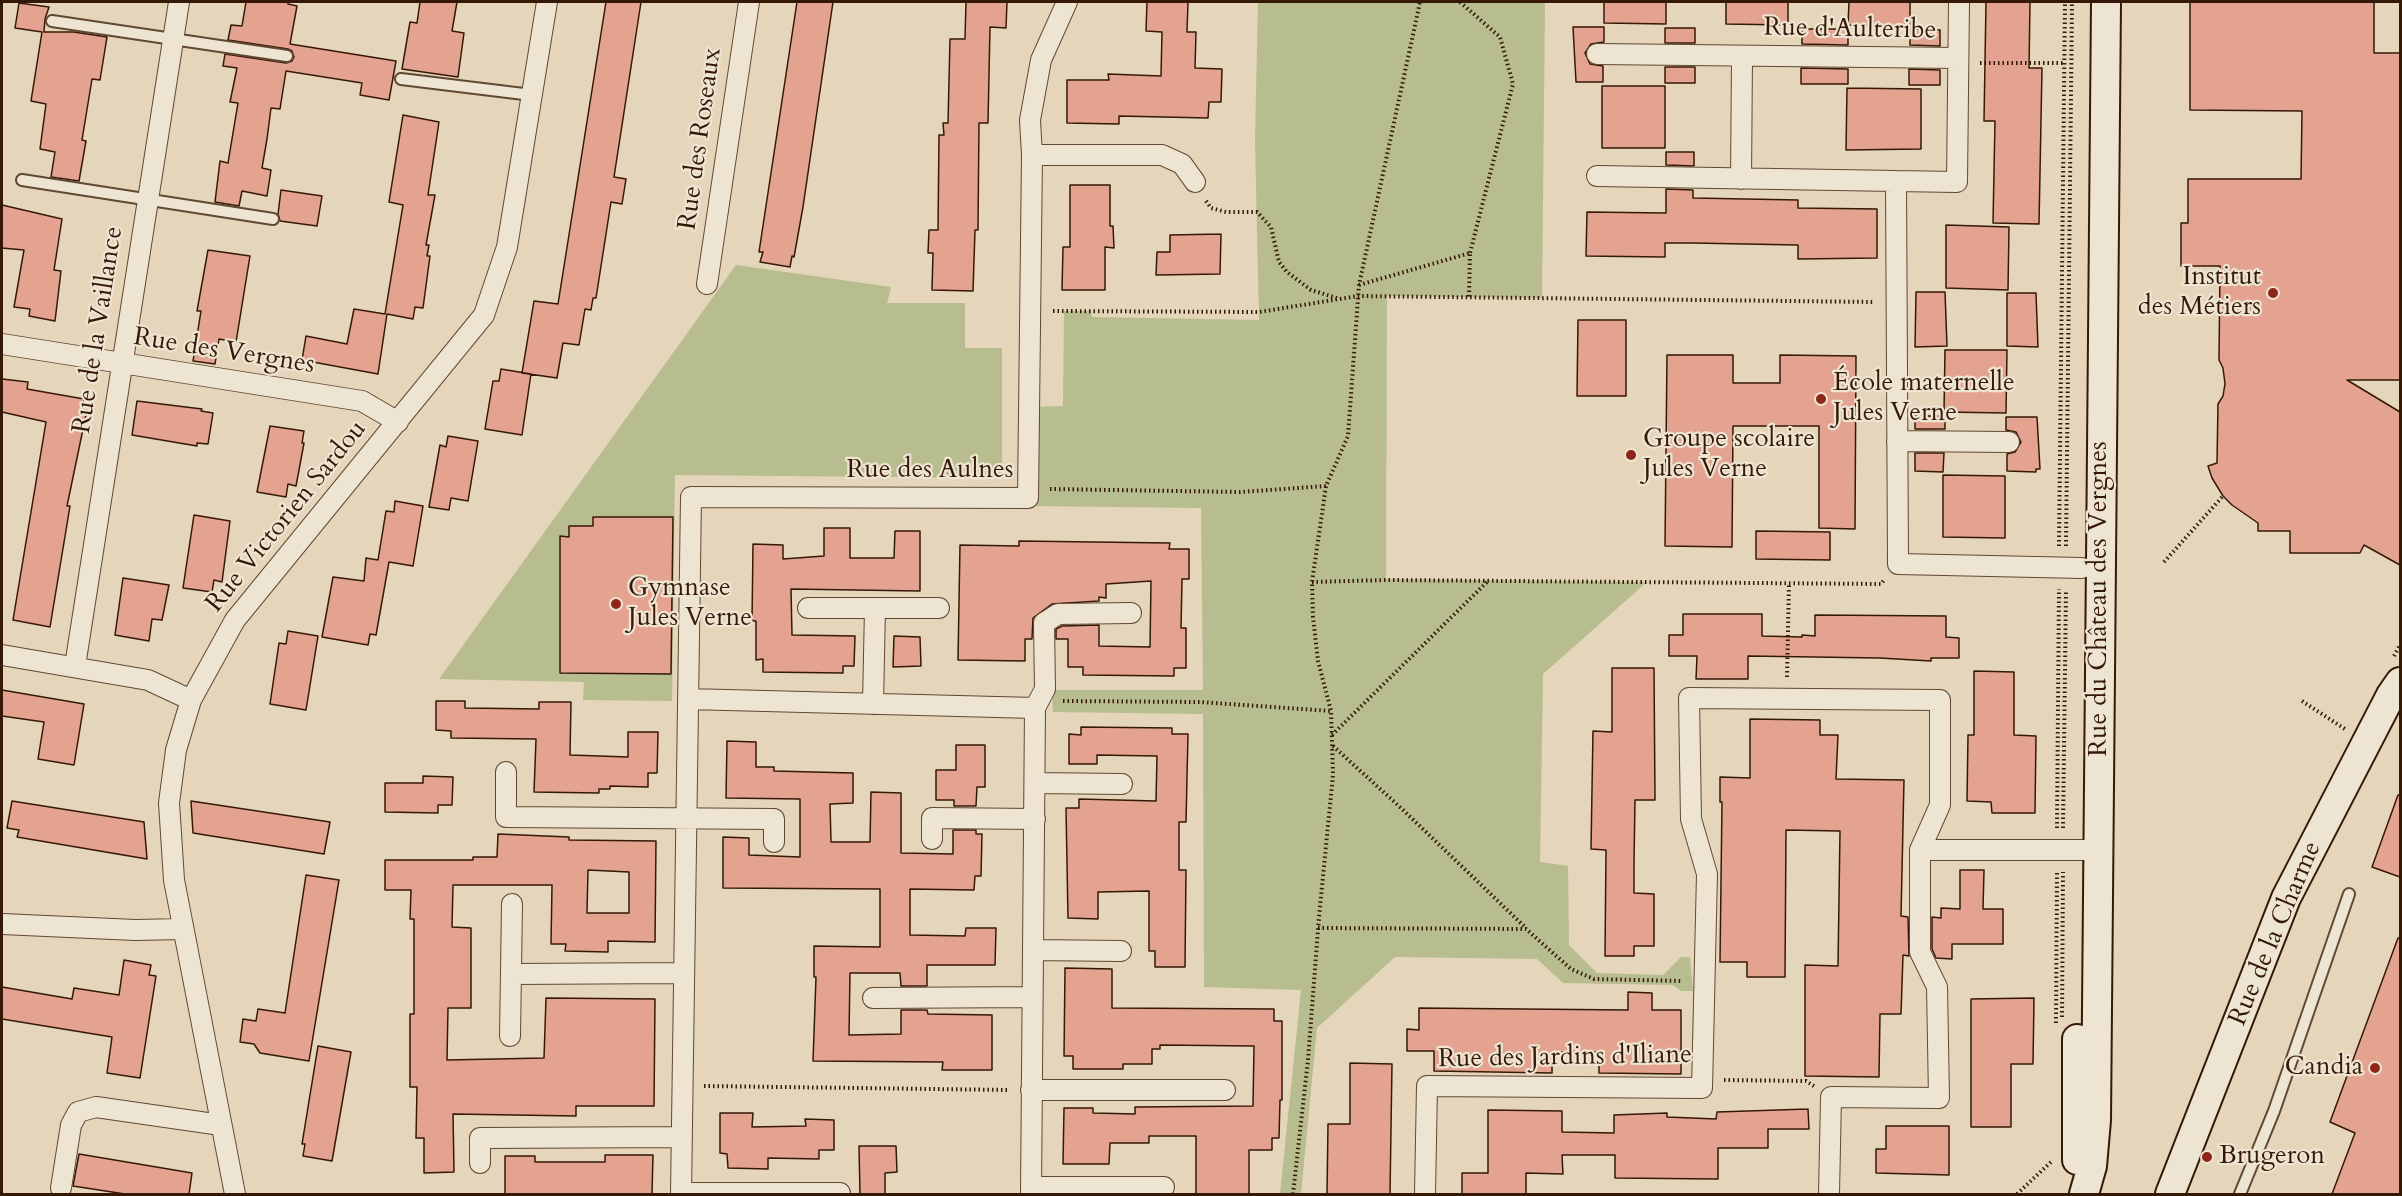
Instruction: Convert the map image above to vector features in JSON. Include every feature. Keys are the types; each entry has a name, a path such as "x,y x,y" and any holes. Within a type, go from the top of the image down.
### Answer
{"main road":[{"name":"Rue du Château des Vergnes","path":"2078,1194 2069,568 2088,2"},
{"name":"Rue du Château des Vergnes","path":"2084,1194 2092,1166 2096,1120 2074,851 2106,2"},
{"name":"Rue de la Charme","path":"2170,1194 2286,897 2391,695 2400,682"}],"street":[{"name":"Rue de la Vaillance","path":"75,666 178,2"},
{"name":"Rue Victorien Sardou","path":"235,1194 174,880 169,803 176,750 190,700 235,620 484,315 507,247 547,2"},
{"name":"Rue des Roseaux","path":"707,284 748,2"},
{"name":"Rue des Aulnes","path":"688,699 691,497 1028,498 1032,155 1030,120 1041,60 1067,2"},
{"name":"Rue d'Aulteribe","path":"1597,176 1957,182 1959,2"},
{"name":"Rue d'Aulteribe","path":"1597,54 1958,61"},
{"name":"Rue d'Aulteribe","path":"1741,179 1742,56"},
{"path":"1032,155 1162,155 1182,164 1196,182"},
{"path":"1896,181 1898,564 2069,568"},
{"name":"Rue des Vergnes","path":"2,344 362,401 398,422"},
{"path":"1897,441 2009,442"},
{"path":"808,608 939,608"},
{"path":"873,704 875,608"},
{"path":"1131,613 1058,614 1044,623 1045,689 1037,705 1035,783 1031,1191 1164,1187"},
{"path":"2,655 148,680 190,700"},
{"name":"Rue des Jardins d'Iliane","path":"1425,1194 1427,1086 1702,1088 1707,874 1691,819 1689,698 1940,700 1940,805 1920,850 1920,952 1937,987 1939,1098 1831,1097"},
{"path":"840,1193 681,1194 688,699 873,704 1037,705"},
{"path":"506,772 506,818 774,819 774,842"},
{"path":"1035,783 1122,784"},
{"path":"932,838 932,818 1035,819"},
{"path":"1920,850 2074,851"},
{"path":"510,1036 513,904"},
{"path":"2,924 135,930 183,929"},
{"path":"1033,950 1121,951"},
{"path":"511,974 684,973"},
{"path":"873,998 1032,997"},
{"path":"1032,1090 1225,1090"},
{"path":"1829,1194 1831,1097"},
{"path":"61,1188 71,1125 78,1112 96,1107 221,1125"},
{"path":"480,1163 480,1138 682,1137"}],"lane":[{"path":"52,21 287,56"},
{"path":"400,79 532,95"},
{"path":"22,180 273,219"},
{"path":"2240,1194 2274,1111 2349,894"}],"path":[{"path":"1293,1194 1308,1060 1333,775 1331,711 1318,661 1312,582 1326,486 1348,436 1359,285 1420,2"},
{"path":"1460,2 1500,37 1513,84 1470,253 1469,297"},
{"path":"2056,1025 2074,851 2069,568 2065,2"},
{"path":"2072,2 2069,568 2074,851"},
{"path":"1958,61 2065,63"},
{"path":"1196,182 1211,208 1226,212 1257,212 1271,227 1279,262 1287,272 1311,290 1341,299"},
{"path":"1359,285 1470,253"},
{"path":"1030,311 1259,312 1358,296 1897,302"},
{"path":"1028,489 1240,492 1326,486"},
{"path":"2164,562 2223,496"},
{"path":"1312,582 1386,580 1881,584 1898,564"},
{"path":"1331,736 1488,581"},
{"path":"1786,699 1789,584"},
{"path":"2302,701 2351,733"},
{"path":"1037,705 1200,702 1331,711"},
{"path":"1332,746 1571,969 1594,979 1705,981"},
{"path":"1318,928 1526,929"},
{"path":"1702,1079 1806,1081 1831,1097"},
{"path":"682,1086 1032,1090"},
{"path":"2017,1194 2050,1164 2052,1157"}],"green space":[{"path":"1258,2 1545,2 1542,298 1387,296 1386,579 1647,582 1543,674 1540,862 1568,866 1569,945 1597,973 1663,975 1681,957 1690,957 1693,991 1681,991 1673,985 1563,983 1537,959 1395,957 1317,1028 1301,1194 1280,1194 1301,990 1204,987 1203,714 1053,712 1052,690 1203,690 1201,508 1028,506 1029,407 1063,406 1064,311 1091,311 1092,317 1259,320 1255,140"},
{"path":"736,265 891,287 887,303 965,303 965,348 1002,348 1002,478 675,475 672,701 583,700 584,682 439,679"}],"building":[{"path":"246,2 288,2 288,4 297,6 290,44 396,61 389,100 360,95 362,83 286,71 280,109 271,108 262,168 271,170 267,196 242,191 239,206 215,202 220,161 228,163 238,103 230,102 237,68 223,66 225,54 286,63 292,61 294,57 292,51 288,49 228,40 231,25 242,26"},
{"path":"420,2 457,2 452,31 464,33 458,77 402,69 410,22 417,23"},
{"path":"606,2 641,2 614,177 626,179 622,204 611,202 596,298 593,298 591,310 585,309 579,345 563,343 557,378 522,373 534,301 558,304"},
{"path":"797,2 833,2 803,207 790,267 760,262 763,252 759,252"},
{"path":"966,2 1007,2 1006,28 990,27 988,123 979,123 978,230 975,230 973,291 932,290 933,253 928,253 929,230 938,230 939,135 944,135 943,123 948,123 950,39 965,39"},
{"path":"1147,2 1188,2 1187,32 1196,32 1195,68 1222,69 1221,102 1209,102 1208,118 1119,116 1119,124 1067,123 1067,80 1109,80 1108,74 1161,76 1162,32 1146,31"},
{"path":"1604,2 1666,2 1666,24 1604,23"},
{"path":"1726,2 1788,2 1788,25 1726,24"},
{"path":"1849,2 1910,2 1910,26 1848,25"},
{"path":"1986,2 2030,2 2029,68 2042,68 2039,224 1993,223 1995,121 1984,121"},
{"path":"2190,2 2374,2 2374,53 2400,53 2400,380 2347,380 2400,412 2400,565 2364,545 2360,553 2290,553 2290,531 2258,531 2258,523 2232,505 2223,496 2212,478 2208,466 2217,463 2218,404 2223,396 2225,384 2223,368 2219,360 2220,266 2181,266 2181,223 2188,223 2188,179 2301,179 2302,111 2190,110"},
{"path":"19,3 49,7 44,32 74,32 107,37 100,80 92,79 82,140 86,141 79,181 51,177 55,152 40,149 46,104 31,101 42,32 15,28"},
{"path":"1573,27 1604,27 1604,42 1591,44 1585,53 1590,64 1603,66 1603,82 1576,82"},
{"path":"1665,28 1695,28 1695,43 1665,43"},
{"path":"1802,29 1848,29 1848,45 1802,44"},
{"path":"1910,29 1940,30 1940,46 1910,45"},
{"path":"1665,67 1695,67 1695,83 1665,83"},
{"path":"1801,68 1848,69 1848,84 1801,84"},
{"path":"1909,69 1940,70 1940,85 1909,85"},
{"path":"1602,86 1665,86 1665,148 1602,148"},
{"path":"1847,88 1921,89 1921,149 1846,150"},
{"path":"403,115 439,122 428,195 435,195 426,245 429,245 427,256 430,256 423,308 415,307 413,319 387,314 378,374 302,360 306,336 347,344 354,309 385,314 403,205 389,202"},
{"path":"1666,152 1694,152 1694,166 1666,165"},
{"path":"1070,185 1110,185 1110,226 1113,226 1114,248 1105,247 1105,290 1062,290 1063,247 1070,247"},
{"path":"1666,189 1693,190 1693,198 1798,200 1798,208 1877,209 1877,258 1798,259 1798,245 1693,243 1665,243 1665,257 1586,256 1587,212 1666,213"},
{"path":"281,190 322,196 317,226 280,221 278,214"},
{"path":"2,205 62,219 54,270 61,271 55,321 29,316 30,309 14,307 24,250 2,248"},
{"path":"1946,225 2009,227 2008,290 1946,288"},
{"path":"1221,234 1220,274 1156,275 1157,252 1170,252 1170,235"},
{"path":"208,250 250,256 236,342 219,339 215,364 193,361 201,311 197,311"},
{"path":"1916,292 1945,292 1947,346 1915,347"},
{"path":"2007,293 2036,293 2038,347 2007,346"},
{"path":"1578,320 1626,320 1626,396 1577,396"},
{"path":"1945,350 2007,350 2006,413 1944,412"},
{"path":"1667,355 1733,355 1733,383 1780,383 1780,355 1856,356 1855,529 1819,528 1819,426 1733,426 1732,547 1665,546"},
{"path":"501,369 531,374 522,435 485,429 493,381 499,381"},
{"path":"2,379 28,382 27,389 84,399 83,410 87,410 67,506 70,506 50,627 13,620 46,422 2,412"},
{"path":"137,401 202,409 201,411 213,413 208,444 197,443 197,446 132,435"},
{"path":"1915,416 1945,416 1945,429 1915,429"},
{"path":"2006,417 2037,417 2040,469 2036,469 2036,472 2007,471 2007,454 2015,452 2021,442 2016,432 2006,430"},
{"path":"270,426 304,431 296,486 288,484 286,497 257,492"},
{"path":"448,436 478,441 468,501 451,498 449,510 429,507 440,445 446,447"},
{"path":"1915,453 1944,453 1943,472 1915,471"},
{"path":"1943,475 2005,476 2005,538 1943,537"},
{"path":"395,501 423,506 413,566 389,562 376,635 370,634 368,645 322,637 333,577 364,581 366,558 378,560 386,511 394,512"},
{"path":"194,515 230,521 222,582 214,580 212,592 183,588"},
{"name":"Gymnase Jules Verne","path":"593,517 673,517 671,674 560,673 560,536 569,537 569,526 593,526"},
{"path":"824,528 850,528 850,558 894,558 895,531 920,531 920,591 791,589 792,635 855,636 854,666 843,666 843,673 763,672 763,659 756,660 756,621 752,621 753,544 783,545 783,559 824,556"},
{"path":"1756,531 1830,532 1830,560 1756,559"},
{"path":"1019,541 1170,543 1169,549 1189,549 1189,579 1182,579 1181,628 1186,628 1186,668 1174,668 1174,676 1083,675 1083,667 1068,667 1068,639 1056,639 1056,629 1062,626 1099,625 1099,646 1150,647 1151,581 1106,584 1106,598 1099,597 1099,601 1052,604 1033,618 1032,639 1025,639 1025,661 958,660 960,545 1019,546"},
{"path":"123,578 169,585 162,620 152,619 149,641 115,635"},
{"path":"1683,614 1762,614 1762,636 1802,637 1802,635 1815,636 1815,615 1946,616 1946,637 1959,638 1959,658 1931,658 1931,661 1748,656 1748,679 1696,679 1697,656 1669,656 1669,635 1683,635"},
{"path":"288,631 318,636 306,710 270,704 279,643 286,644"},
{"path":"894,636 920,637 921,666 893,667"},
{"path":"1612,668 1654,668 1655,800 1635,800 1634,893 1654,894 1654,946 1634,946 1634,956 1605,956 1606,850 1591,849 1593,731 1612,732"},
{"path":"1974,671 2014,672 2014,735 2036,736 2035,813 1992,813 1991,802 1967,801 1968,735 1974,735"},
{"path":"2,690 84,704 74,765 38,759 44,722 2,716"},
{"path":"436,701 465,701 465,708 539,709 539,702 571,702 570,755 628,757 628,732 658,732 657,773 648,773 648,787 610,786 610,789 599,789 599,793 534,792 536,739 451,738 451,731 436,730"},
{"path":"1750,719 1820,720 1820,735 1838,735 1836,779 1904,780 1901,916 1908,917 1909,956 1903,955 1901,1014 1880,1014 1879,1077 1805,1076 1805,965 1838,966 1840,831 1786,830 1785,977 1747,977 1747,962 1720,962 1722,802 1720,802 1720,777 1750,778"},
{"path":"1081,727 1172,728 1172,734 1188,734 1186,822 1179,822 1179,870 1186,870 1185,967 1155,967 1155,951 1149,951 1149,891 1098,892 1098,919 1068,918 1066,808 1079,808 1079,799 1156,801 1157,756 1097,755 1097,764 1069,764 1069,734 1081,735"},
{"path":"727,741 756,742 756,767 774,767 774,771 853,773 853,803 830,804 831,842 870,842 871,792 901,793 901,853 953,854 953,830 976,830 976,834 982,834 981,876 975,876 974,890 910,889 910,935 965,936 966,928 996,928 995,965 927,965 927,986 901,986 900,973 850,973 849,1035 901,1034 901,1010 927,1010 928,1014 992,1015 992,1070 942,1070 943,1062 813,1061 816,977 814,977 814,946 880,947 880,889 723,888 723,837 749,838 749,855 800,857 800,799 726,798"},
{"path":"956,745 985,745 985,787 977,787 976,806 954,806 954,800 936,800 936,770 956,770"},
{"path":"423,776 453,777 452,805 438,805 438,813 385,812 385,783 423,783"},
{"path":"2398,795 2400,795 2400,877 2372,867"},
{"path":"12,801 144,822 147,859 17,837 19,830 7,828"},
{"path":"191,801 330,822 324,854 193,833"},
{"path":"498,834 569,837 569,840 656,841 655,942 608,941 608,952 565,951 566,944 551,944 552,885 453,885 452,927 471,928 471,1008 448,1008 447,1060 544,1058 546,998 655,999 654,1106 576,1106 576,1116 453,1114 454,1172 424,1173 424,1138 416,1138 417,1087 410,1087 410,1014 414,1014 414,919 410,919 411,890 385,890 385,860 473,860 473,857 497,857","holes":["588,870 629,872 629,913 587,913"]},
{"path":"1960,870 1984,870 1983,909 2003,909 2003,944 1952,944 1952,959 1936,958 1932,949 1932,917 1941,918 1941,908 1960,909"},
{"path":"306,875 339,880 309,1061 260,1053 254,1044 240,1042 243,1019 256,1021 258,1009 285,1013"},
{"name":"Candia","path":"2398,938 2400,938 2400,1194 2332,1194 2355,1133 2330,1122"},
{"path":"124,960 151,965 149,975 156,976 140,1078 107,1073 112,1037 2,1019 2,987 72,999 74,988 119,995"},
{"path":"1065,968 1112,969 1112,1008 1274,1009 1274,1021 1282,1021 1282,1100 1280,1100 1279,1138 1272,1138 1272,1150 1249,1150 1249,1194 1196,1194 1196,1136 1149,1136 1149,1143 1110,1143 1109,1164 1063,1164 1064,1108 1093,1108 1093,1113 1135,1114 1135,1107 1253,1106 1254,1046 1160,1045 1160,1049 1152,1049 1152,1064 1123,1064 1123,1069 1073,1069 1073,1056 1064,1056"},
{"path":"1628,992 1652,993 1652,1010 1681,1010 1681,1074 1599,1073 1599,1052 1552,1052 1552,1073 1434,1071 1434,1051 1407,1051 1407,1029 1419,1030 1419,1008 1628,1010"},
{"path":"2034,998 2033,1064 2011,1064 2011,1127 1971,1127 1971,999"},
{"path":"318,1046 351,1052 332,1161 303,1156 305,1144 302,1144"},
{"path":"1350,1063 1392,1064 1390,1194 1327,1194 1328,1124 1350,1124"},
{"path":"1808,1109 1809,1129 1768,1129 1768,1148 1718,1148 1718,1179 1615,1178 1615,1155 1562,1155 1563,1174 1526,1173 1526,1194 1462,1194 1462,1173 1488,1173 1488,1110 1562,1111 1562,1132 1614,1133 1614,1115 1667,1113 1667,1117 1716,1119 1717,1112"},
{"path":"720,1113 753,1113 752,1127 806,1126 805,1119 834,1120 834,1150 819,1150 819,1159 768,1158 768,1169 728,1168 727,1154 720,1153"},
{"path":"1886,1126 1949,1126 1949,1175 1876,1173 1876,1149 1886,1149"},
{"path":"859,1146 896,1146 897,1172 885,1173 885,1194 860,1194"},
{"path":"79,1154 192,1173 189,1194 125,1194 73,1186"},
{"path":"605,1155 653,1155 652,1194 505,1194 505,1156 535,1156 535,1162 605,1162"}],"place":[{"name":"Institut des Métiers","path":"2273,293"},
{"name":"École maternelle Jules Verne","path":"1821,399"},
{"name":"Groupe scolaire Jules Verne","path":"1631,455"},
{"name":"Gymnase Jules Verne","path":"616,604"},
{"name":"Candia","path":"2375,1068"},
{"name":"Brugeron","path":"2207,1157"}]}
